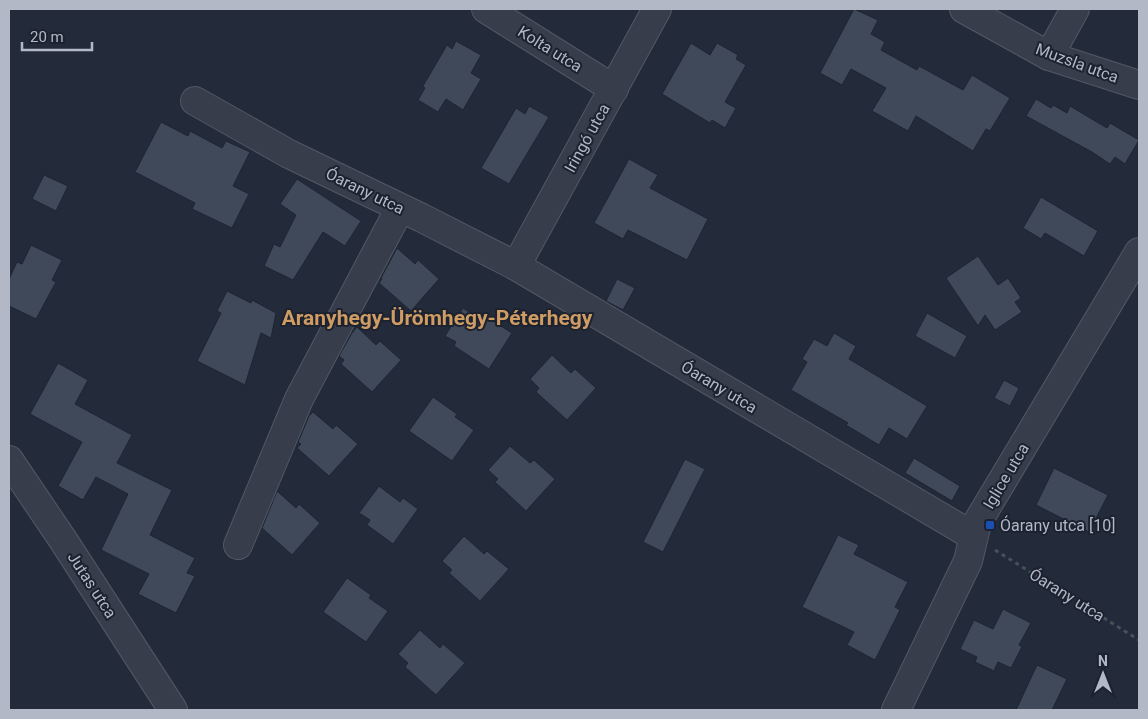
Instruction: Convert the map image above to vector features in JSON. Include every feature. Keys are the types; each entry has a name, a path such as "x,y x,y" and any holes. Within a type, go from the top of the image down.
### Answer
{"street":[{"name":"Kolta utca","path":"486,9 614,89"},
{"name":"Iringó utca","path":"516,266 657,9"},
{"name":"Muzsla utca","path":"964,9 1049,56 1139,85"},
{"path":"1049,56 1075,9"},
{"name":"Óarany utca","path":"195,101 289,154 516,266 973,536"},
{"path":"238,546 299,399 400,208"},
{"name":"Iglice utca","path":"896,710 968,561 977,523 1139,252"},
{"name":"Jutas utca","path":"9,460 174,710"}],"path":[{"name":"Óarany utca","path":"973,536 1139,640"}],"building":[{"path":"854,9 878,20 871,34 885,42 881,50 917,70 919,66 963,90 972,75 1010,98 990,131 986,129 973,151 916,116 908,131 872,111 886,88 851,69 842,85 820,73"},
{"path":"456,41 481,55 471,73 481,79 463,110 446,99 438,112 418,100 425,88 423,86 447,45 452,49"},
{"path":"691,43 710,55 717,43 738,55 736,59 746,65 725,102 736,108 725,128 712,120 710,123 662,94"},
{"path":"1036,99 1051,108 1053,105 1067,113 1070,106 1107,128 1110,123 1139,140 1125,164 1115,157 1110,164 1026,116"},
{"path":"529,106 549,117 509,184 481,168 516,108 525,114"},
{"path":"161,122 188,136 190,131 222,148 226,141 250,152 233,186 249,194 232,228 192,209 195,203 135,172"},
{"path":"629,159 658,175 650,188 708,219 687,260 628,230 623,239 594,223"},
{"path":"44,175 68,186 56,211 32,199"},
{"path":"297,179 361,221 345,246 323,232 293,280 264,266 274,244 280,247 296,215 280,204"},
{"path":"1041,197 1098,231 1084,256 1045,233 1041,239 1023,228"},
{"path":"31,245 62,260 52,280 56,282 36,319 9,306 9,279 17,262 22,264"},
{"path":"397,248 415,264 418,260 439,279 411,311 379,283"},
{"path":"978,256 998,285 1008,278 1021,298 1015,302 1022,312 995,330 985,315 978,326 946,278"},
{"path":"617,279 635,288 623,310 606,301"},
{"path":"227,291 251,303 252,300 276,313 271,338 261,333 245,385 197,361 221,313 217,311"},
{"path":"463,308 485,322 488,318 512,333 489,369 454,346 456,342 445,336"},
{"path":"927,313 967,336 955,358 915,336"},
{"path":"357,327 376,345 380,341 401,360 372,392 341,364 344,360 339,356"},
{"path":"834,333 856,346 849,359 927,406 907,439 889,428 879,445 846,425 848,423 791,390 807,362 802,359 814,339 827,346"},
{"path":"552,355 571,373 575,369 596,388 567,420 536,392 539,388 530,379"},
{"path":"58,363 88,380 75,404 132,435 117,463 172,490 150,535 195,558 187,573 195,576 176,613 138,594 149,574 101,550 128,494 96,477 83,500 58,486 82,442 30,414"},
{"path":"1004,380 1019,388 1010,406 994,398"},
{"path":"433,397 457,414 455,417 474,430 452,461 409,431"},
{"path":"313,412 333,429 336,425 358,444 329,476 297,448 301,444 298,442 309,416"},
{"path":"510,446 530,463 534,460 555,479 526,511 495,482 498,479 488,470"},
{"path":"914,458 960,486 952,501 905,473"},
{"path":"685,459 705,469 663,552 643,542"},
{"path":"1054,468 1108,495 1089,532 1036,505"},
{"path":"379,486 400,502 403,498 418,509 393,544 367,525 370,520 359,513"},
{"path":"277,491 296,508 299,504 320,523 292,555 262,528"},
{"path":"838,535 859,545 854,554 908,582 895,607 900,610 875,660 847,645 854,632 802,607"},
{"path":"464,536 484,554 487,551 509,569 480,601 449,573 452,570 442,561"},
{"path":"347,578 371,595 369,598 388,611 366,642 323,612"},
{"path":"1003,609 1031,623 1019,645 1022,647 1011,668 998,662 994,671 975,662 977,657 960,649 974,620 993,629"},
{"path":"420,630 440,648 443,644 465,663 436,695 405,667 408,663 398,654"},
{"path":"1037,665 1067,679 1052,710 1016,710"}],"place":[{"name":"Óarany utca [10]","path":"990,525"}],"district":[{"name":"Aranyhegy-Ürömhegy-Péterhegy","path":"437,318"}]}
